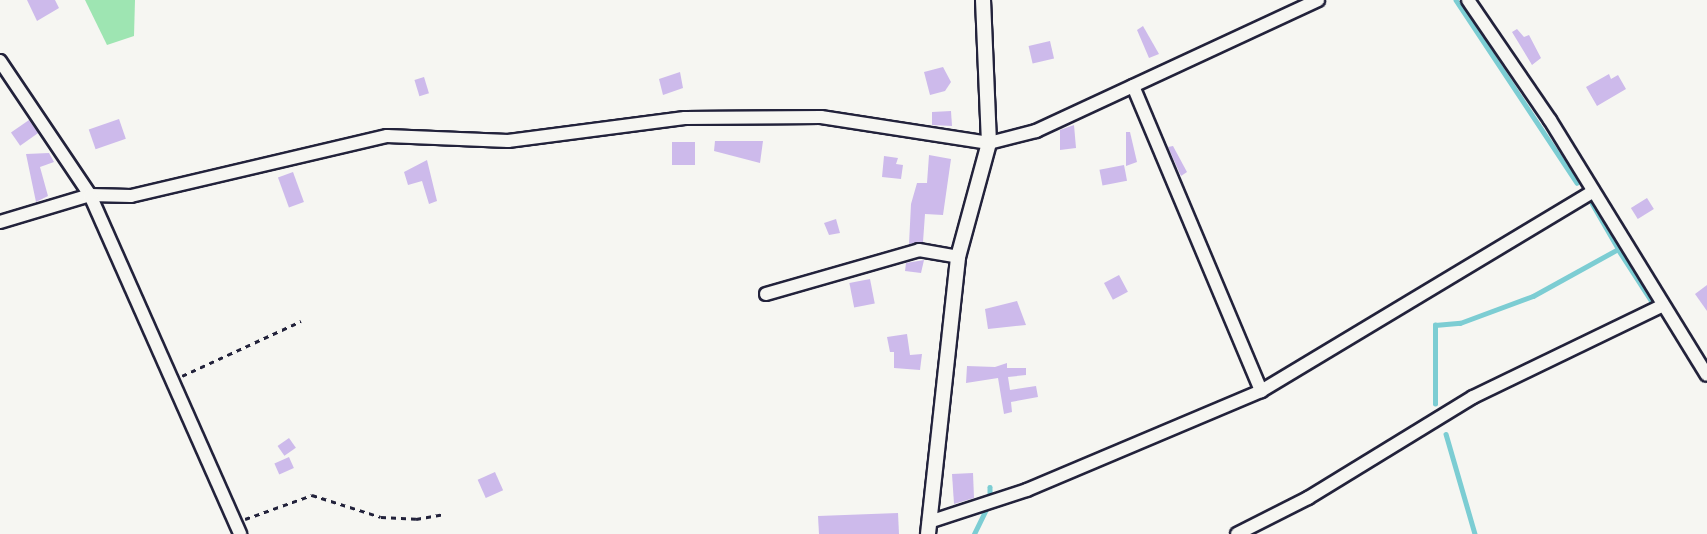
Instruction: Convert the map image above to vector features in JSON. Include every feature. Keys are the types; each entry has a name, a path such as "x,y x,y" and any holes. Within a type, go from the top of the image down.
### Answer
{"street":[{"path":"983,0 989,142 958,257 929,528 1027,490 1261,391 1592,192"},
{"path":"0,222 90,195 131,197 387,135 508,141 685,118 821,117 989,142 1036,131 1318,0"},
{"path":"1468,0 1550,120 1592,192 1705,368"},
{"path":"0,61 90,195 169,381 238,529"},
{"path":"1133,86 1261,391"},
{"path":"766,294 919,250 958,257"},
{"path":"1237,534 1308,498 1473,397 1663,305"}],"path":[{"path":"169,381 301,321"},
{"path":"238,529 312,495 381,517 416,519 445,514"}],"green space":[{"path":"85,0 135,0 134,36 107,45"}],"building":[{"path":"27,0 55,0 59,8 37,21"},
{"path":"1143,26 1159,54 1149,58 1137,30"},
{"path":"1517,29 1524,37 1529,35 1541,58 1532,65 1512,32"},
{"path":"1050,41 1054,59 1033,63 1029,46"},
{"path":"943,67 951,82 945,91 930,95 924,72"},
{"path":"680,72 683,88 663,95 659,79"},
{"path":"1609,74 1611,79 1618,75 1626,89 1597,106 1586,87"},
{"path":"424,77 429,93 419,96 414,80"},
{"path":"951,111 952,126 932,125 932,112"},
{"path":"119,119 126,139 96,149 89,129"},
{"path":"29,120 38,133 20,146 11,133"},
{"path":"1074,125 1076,148 1060,150 1060,130"},
{"path":"1126,132 1130,132 1137,162 1126,166"},
{"path":"715,141 763,141 760,163 714,151"},
{"path":"672,142 695,142 695,165 672,165"},
{"path":"1173,146 1187,172 1181,176 1168,147"},
{"path":"49,153 54,162 40,167 48,196 36,202 26,154"},
{"path":"929,155 951,159 943,215 925,214 923,242 909,244 911,204 917,183 927,183"},
{"path":"884,156 898,158 896,164 903,165 901,179 882,177"},
{"path":"427,160 437,201 429,204 422,181 408,185 404,172"},
{"path":"1124,165 1127,181 1103,185 1099,170"},
{"path":"293,172 304,202 289,208 278,177"},
{"path":"1647,198 1654,209 1638,219 1631,208"},
{"path":"836,219 840,233 829,235 824,223"},
{"path":"924,260 921,273 905,271 906,263"},
{"path":"1119,275 1128,292 1113,300 1104,283"},
{"path":"870,279 875,304 854,308 849,283"},
{"path":"1707,285 1707,311 1695,294"},
{"path":"1017,301 1026,325 988,329 985,309"},
{"path":"907,334 910,355 922,354 920,370 894,368 894,352 890,352 887,337"},
{"path":"1007,363 1007,368 1026,368 1026,375 1008,377 1010,390 1036,386 1038,397 1011,402 1012,412 1004,414 998,378 966,383 967,366 995,367"},
{"path":"289,438 296,448 284,456 278,446"},
{"path":"289,457 294,468 279,474 274,464"},
{"path":"495,472 503,490 486,498 478,480"},
{"path":"973,473 974,498 954,504 952,474"},
{"path":"898,513 899,534 819,534 818,516"}],"waterway":[{"path":"1456,0 1577,183"},
{"path":"1435,404 1435,325 1460,323 1533,296 1618,249 1592,204"},
{"path":"1618,249 1653,303"},
{"path":"1446,434 1475,534"},
{"path":"990,487 990,497"},
{"path":"974,534 987,507"}]}
